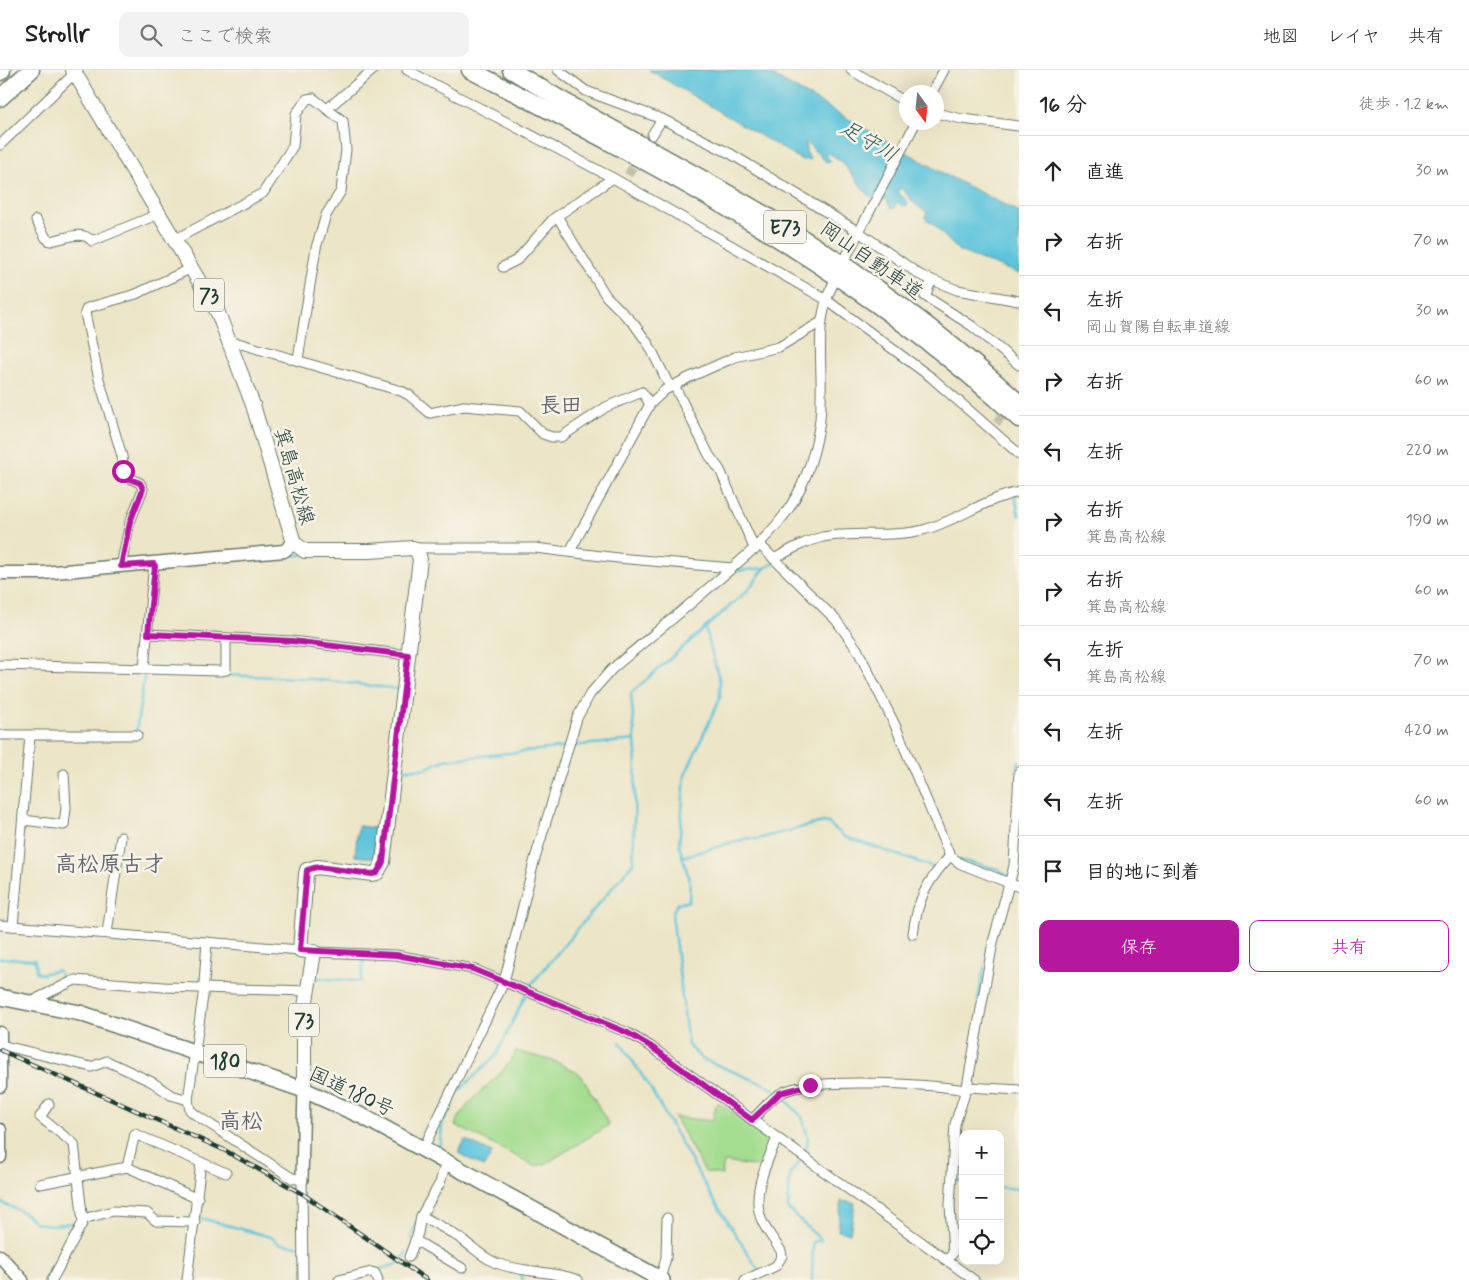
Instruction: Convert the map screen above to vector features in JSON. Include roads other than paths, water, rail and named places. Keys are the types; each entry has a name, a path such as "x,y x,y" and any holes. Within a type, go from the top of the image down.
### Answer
{"highway":[{"path":"0,94 23,70"},
{"path":"0,98 31,70"},
{"path":"470,70 577,124"},
{"path":"490,70 577,124"},
{"name":"岡山自動車道","path":"512,70 728,193 829,254 934,330 1019,403"},
{"name":"岡山自動車道","path":"577,124 723,204 821,264 932,344 1019,419"},
{"name":"国道180号","path":"0,997 80,1013 304,1090 364,1117 661,1279"}],"main road":[{"name":"箕島高松線","path":"76,71 218,313 253,405 294,543 305,551 416,551"},
{"path":"0,574 121,566 155,566 233,554 284,551 294,543"},
{"name":"73","path":"304,1090 304,1013 308,991 307,870 317,867 372,874 377,873 383,862 408,655 416,551"},
{"path":"0,1039 0,1086"},
{"path":"0,1130 0,1157"},
{"path":"0,1256 22,1280"}],"street":[{"path":"327,109 373,70"},
{"path":"407,70 623,183 825,299 932,378 993,426 1019,454"},
{"path":"558,70 586,91 611,98 662,119 731,154 860,229 907,266 932,280 956,290 1019,301"},
{"path":"851,70 899,98"},
{"path":"936,85 944,70"},
{"path":"0,145 76,71"},
{"path":"174,240 263,193 293,146 296,114 307,99 313,98 343,121 346,150 341,191 326,214 316,248 298,360"},
{"path":"944,116 1018,125"},
{"path":"652,136 662,119"},
{"path":"846,257 912,130"},
{"path":"623,183 628,175"},
{"path":"503,267 517,260 547,224 613,178"},
{"path":"36,220 46,238 50,241 81,235 87,236 92,241 159,214"},
{"path":"557,216 606,296 634,324 649,345 708,454 720,470 757,548 776,560 836,620 857,649 895,725 954,859"},
{"path":"121,566 130,522 143,489 140,483 124,475 122,456 99,379 84,312 87,308 136,294 192,268"},
{"path":"932,280 925,296 972,326 1019,365"},
{"path":"423,1149 504,982 518,921 568,746 583,705 601,680 757,548 794,501 806,476 813,453 820,411 821,322 825,299 832,284"},
{"path":"570,551 650,404 672,386 727,360 779,347 821,322"},
{"path":"230,345 238,342 401,391 430,413 464,406 520,411 543,434 552,437 565,436 606,407 642,392 650,404"},
{"path":"776,560 801,544 823,537 890,535 922,530 936,526 990,500 1019,492"},
{"path":"416,551 535,548 618,558 732,568"},
{"path":"144,668 155,566"},
{"path":"148,634 292,641 408,655"},
{"path":"0,665 226,670 226,638"},
{"path":"0,735 30,738 136,735"},
{"path":"13,926 30,738"},
{"path":"947,1261 952,1253 951,1180 955,1124 965,1089 984,983 1016,851 1019,772"},
{"path":"23,820 64,825 66,808 64,774"},
{"path":"107,933 121,837"},
{"path":"913,934 916,911 932,875 939,868 954,859 1011,877 1019,887"},
{"path":"0,925 307,951 396,955 473,969 628,1033 650,1046 974,1280"},
{"path":"207,942 203,988 188,1100 190,1110 292,1178 302,1180"},
{"path":"36,1003 38,998 75,980 203,988 308,991"},
{"path":"0,1039 91,1066 107,1061 152,1082 172,1095 188,1100"},
{"path":"752,1120 780,1094 795,1088 818,1085 870,1084 1019,1090"},
{"path":"303,1280 302,1180 304,1090"},
{"path":"49,1104 40,1117 74,1144 83,1220 52,1280"},
{"path":"127,1167 135,1134 226,1173"},
{"path":"745,1280 776,1266 782,1256 781,1251 763,1221 758,1203 758,1191 777,1138"},
{"path":"409,1257 422,1213 440,1183 442,1160"},
{"path":"187,1280 189,1248 198,1199 201,1162"},
{"path":"40,1184 127,1167 198,1199"},
{"path":"83,1220 113,1211 147,1213 156,1221 195,1219"},
{"path":"422,1213 458,1237 484,1258 520,1268 558,1274 578,1280"},
{"path":"661,1279 666,1258 667,1218"},
{"path":"415,1240 462,1268"},
{"path":"339,1280 371,1272 375,1273 378,1280"}],"water":[{"name":"足守川","path":"649,70 763,70 948,176 1019,212 1019,274 959,251 936,226 925,218 927,212 917,206 902,189 899,188 898,192 907,201 908,205 903,206 896,202 895,208 891,209 887,200 869,196 841,161 829,153 826,155 831,162 826,162 806,142 806,152 811,159 802,160"},
{"path":"358,826 377,828 373,858 355,856"},
{"path":"465,1140 492,1153 484,1167 458,1153"},
{"path":"841,1201 855,1203 850,1233 838,1231"}],"waterway":[{"path":"1015,495 1019,516"},
{"path":"288,555 302,555"},
{"path":"737,571 765,568 774,563"},
{"path":"529,987 633,863 636,752 631,693 747,591 765,568"},
{"path":"705,627 720,682 720,698 685,775 679,845 690,881 689,901 677,904 672,914 688,1045 702,1059 766,1085 777,1092"},
{"path":"136,732 145,672"},
{"path":"220,675 304,678 398,689"},
{"path":"571,746 635,740"},
{"path":"399,769 425,769 444,760 566,747"},
{"path":"1017,770 1019,761"},
{"path":"682,857 748,838 757,839 823,822 828,823 845,837 936,868"},
{"path":"959,860 998,869 1009,877"},
{"path":"315,978 361,981 364,957"},
{"path":"0,958 35,960 36,972 42,974 58,970 64,982"},
{"path":"978,1001 984,967"},
{"path":"439,1152 442,1125 456,1094 497,1054 526,994"},
{"path":"620,1042 649,1086 710,1194 759,1271"},
{"path":"781,1095 802,1117 808,1138 805,1155 790,1174 788,1209 821,1240 813,1242 812,1280"},
{"path":"954,1180 959,1181"},
{"path":"1004,1187 1019,1189"},
{"path":"0,1202 23,1212 36,1223 54,1225 81,1222"},
{"path":"197,1217 271,1237 280,1244 301,1246"},
{"path":"411,1239 416,1222"},
{"path":"377,1270 400,1263 406,1253"},
{"path":"520,1272 522,1280"}],"tunnel":[{"path":"628,175 640,155"},
{"path":"996,423 1010,407"}],"railway":[{"path":"0,1050 224,1150 303,1194 427,1280"}],"district":[{"name":"長田","path":"561,405"},
{"name":"高松原古才","path":"110,863"},
{"name":"高松","path":"241,1120"}]}
